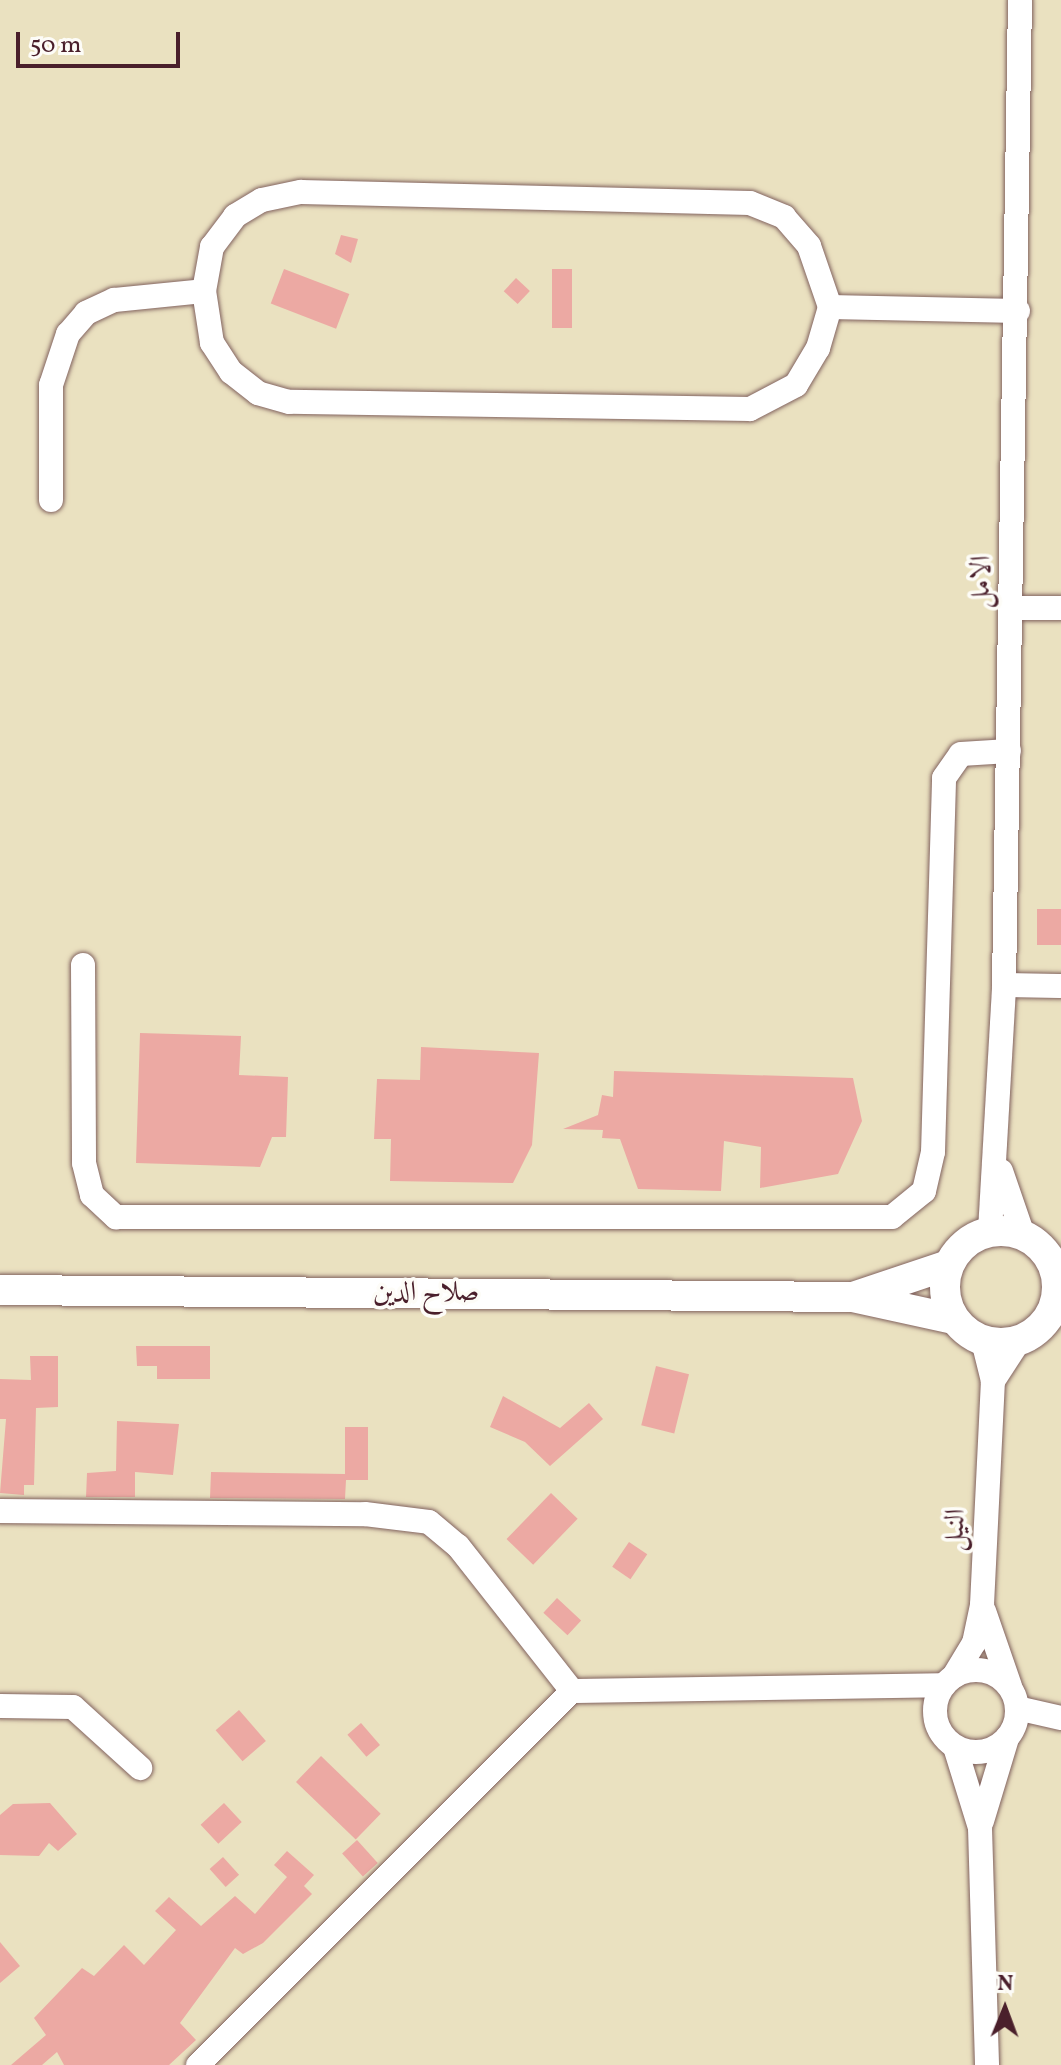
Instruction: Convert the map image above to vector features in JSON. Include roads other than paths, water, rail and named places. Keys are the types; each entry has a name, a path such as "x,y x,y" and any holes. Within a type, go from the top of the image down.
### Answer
{"main road":[{"path":"990,1231 1023,1235 1058,1288 1019,1341 983,1341 953,1319 946,1301 948,1265 972,1238 990,1231"},
{"name":"صلاح الدين","path":"853,1297 948,1265"},
{"name":"صلاح الدين","path":"0,1290 853,1297 953,1319"}],"street":[{"name":"الامل","path":"990,1231 999,1165 1004,985 1018,311 1020,0"},
{"path":"301,192 725,199 784,217 809,246 830,307 818,348 796,385 750,409 321,403 258,393 231,372 212,343 204,291 212,247 235,216 262,200 301,192"},
{"path":"51,500 51,385 68,334 86,313 114,300 204,291"},
{"path":"830,307 1018,311"},
{"path":"1011,608 1061,608"},
{"path":"83,965 84,1163 92,1195 116,1217 892,1217 924,1191 933,1152 944,778 961,754 1009,751"},
{"path":"1004,985 1061,986"},
{"name":"الامل","path":"999,1165 1023,1235"},
{"name":"النيل","path":"949,1680 974,1643 982,1605 993,1381 983,1341"},
{"path":"993,1381 1019,1341"},
{"path":"0,1511 365,1514 429,1522 458,1546 572,1691"},
{"path":"980,1828 1007,1738 1014,1699 982,1605"},
{"path":"198,2065 572,1691 878,1691 949,1680 979,1670 1014,1699 1061,1718"},
{"path":"937,1725 949,1680"},
{"path":"878,1691 914,1700 955,1747 980,1828 987,2065"},
{"path":"0,1706 73,1707 140,1768"},
{"path":"955,1747 982,1752 1007,1738"}]}
